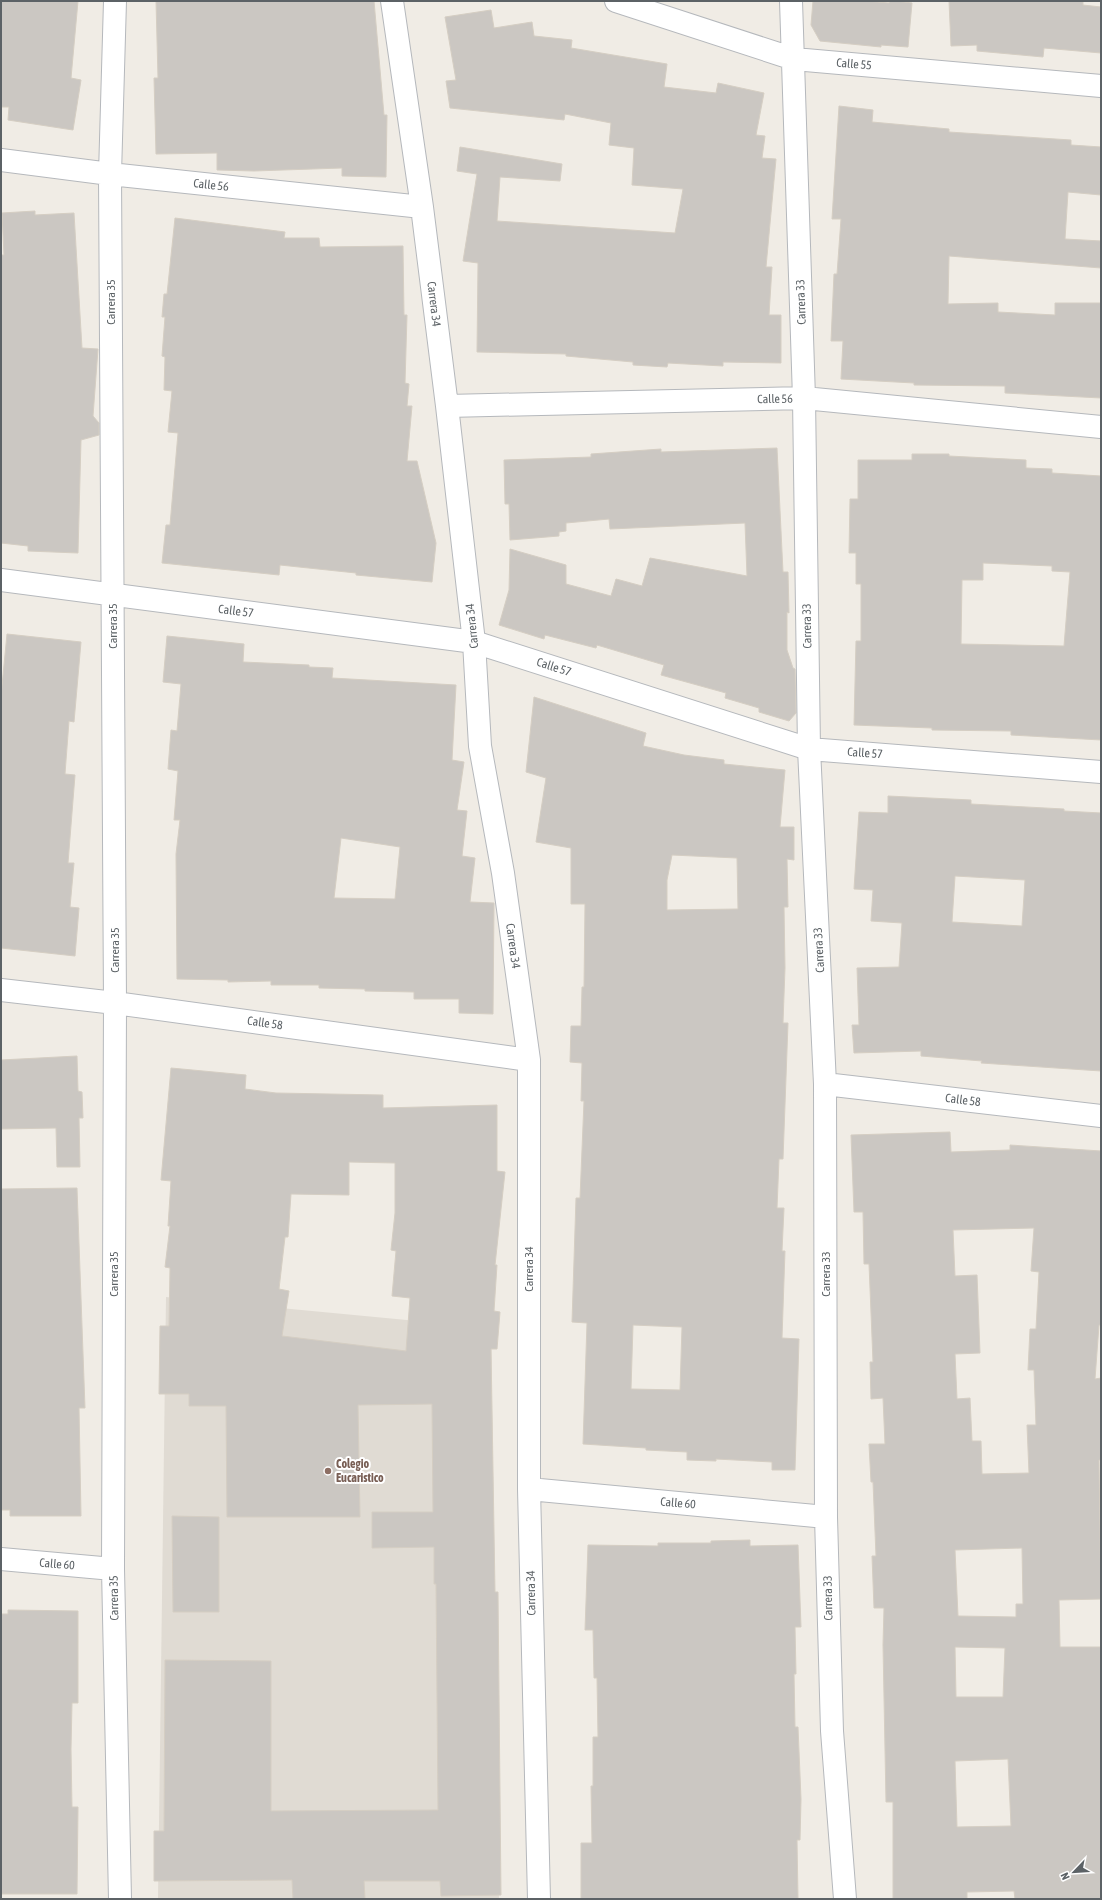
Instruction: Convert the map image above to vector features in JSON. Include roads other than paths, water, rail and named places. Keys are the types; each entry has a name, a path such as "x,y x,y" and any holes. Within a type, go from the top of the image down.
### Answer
{"street":[{"name":"Carrera 35","path":"115,1 110,174 115,1003 114,1569 120,1899"},
{"name":"Carrera 34","path":"392,1 422,207 447,406 474,642 480,746 503,873 529,1060 529,1489 539,1899"},
{"name":"Calle 55","path":"616,1 794,59 1101,86"},
{"name":"Carrera 33","path":"791,1 804,398 809,749 825,1084 826,1517 832,1731 845,1899"},
{"name":"Calle 56","path":"1,160 110,174 422,207"},
{"name":"Calle 56","path":"447,406 804,398 1101,427"},
{"name":"Calle 57","path":"1,580 474,642 809,749 1101,772"},
{"name":"Calle 58","path":"1,990 115,1003 529,1060"},
{"name":"Calle 58","path":"825,1084 1101,1116"},
{"name":"Calle 60","path":"529,1489 826,1517"},
{"name":"Calle 60","path":"1,1559 114,1569"}],"place":[{"name":"Colegio Eucaristico","path":"328,1471"}]}
